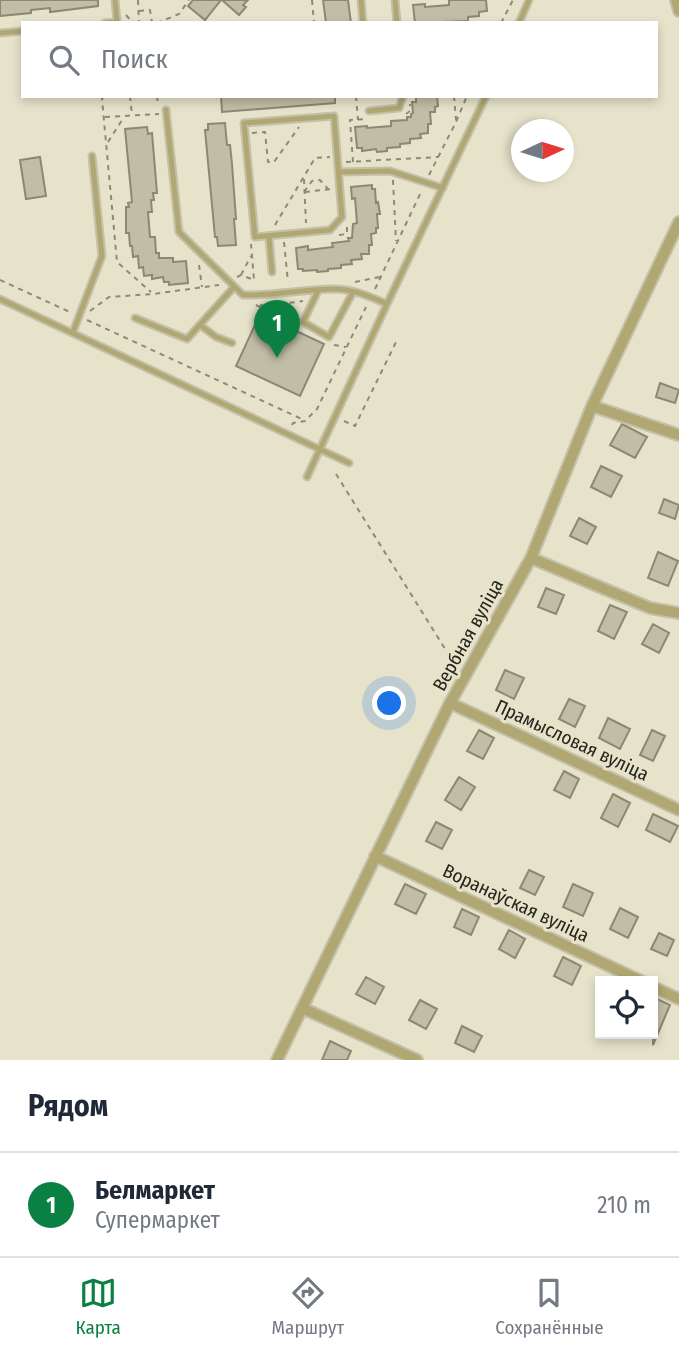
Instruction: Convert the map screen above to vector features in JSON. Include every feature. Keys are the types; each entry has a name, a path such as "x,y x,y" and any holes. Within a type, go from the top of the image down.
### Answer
{"street":[{"path":"676,0 679,11"},
{"name":"Вербная вуліца","path":"277,1060 450,703 531,558 592,406 679,222"},
{"path":"592,406 679,435"},
{"path":"531,558 650,608 679,613"},
{"name":"Прамысловая вуліца","path":"450,703 679,810"},
{"name":"Воранаўская вуліца","path":"375,856 630,976"},
{"path":"658,989 679,999"},
{"path":"303,1008 417,1060"}],"lane":[{"path":"115,0 117,21"},
{"path":"361,0 363,21"},
{"path":"395,0 397,21"},
{"path":"520,21 529,0"},
{"path":"0,33 21,31"},
{"path":"369,111 399,108 402,98"},
{"path":"307,477 485,98"},
{"path":"166,112 179,232 243,295 336,289 371,297 387,304"},
{"path":"334,116 342,218 330,230 256,237 244,123 300,119 334,116"},
{"path":"73,332 102,256 92,156"},
{"path":"339,172 390,171 443,188"},
{"path":"269,237 272,272"},
{"path":"135,318 187,339 234,287"},
{"path":"318,291 303,322 329,337 353,292"},
{"path":"0,299 349,463"},
{"path":"200,325 216,337 232,343"}],"path":[{"path":"138,0 139,21"},
{"path":"163,21 179,14 189,0"},
{"path":"312,0 314,21"},
{"path":"502,21 513,0"},
{"path":"139,10 150,10 152,21"},
{"path":"103,98 117,262 153,293"},
{"path":"130,98 132,116"},
{"path":"157,98 159,114"},
{"path":"356,98 358,120"},
{"path":"404,115 410,111 409,98"},
{"path":"454,98 456,122"},
{"path":"288,433 293,424 305,421 317,409 466,98"},
{"path":"104,117 166,112"},
{"path":"106,144 124,116"},
{"path":"353,162 350,120 370,118"},
{"path":"246,134 265,132 268,162 274,162 299,128 300,119"},
{"path":"269,237 316,158 353,162 439,157"},
{"path":"392,176 397,243"},
{"path":"303,178 306,233"},
{"path":"304,192 312,181 320,180 328,189"},
{"path":"304,192 340,188"},
{"path":"284,241 289,293"},
{"path":"197,250 202,288"},
{"path":"241,275 252,255"},
{"path":"0,280 305,421"},
{"path":"335,417 355,426 397,340"},
{"path":"337,474 464,678"}],"building":[{"path":"0,0 98,0 98,6 50,12 50,8 0,16"},
{"path":"193,0 221,0 205,20 188,6"},
{"path":"222,0 248,0 239,15"},
{"path":"323,0 348,0 351,21 326,21"},
{"path":"449,0 486,0 487,11 479,12 479,16 468,17 468,21 415,21 413,5 449,5"},
{"path":"221,98 335,98 335,103 222,112"},
{"path":"416,98 437,98 435,112 430,112 431,124 428,124 428,133 420,134 421,138 410,139 410,143 400,144 400,147 387,148 387,151 362,151 362,148 357,148 355,127 391,126 391,121 407,120 413,113 412,102 416,102"},
{"path":"225,123 232,164 236,245 218,246 205,130 208,130 208,124"},
{"path":"147,127 148,134 152,133 157,193 153,193 154,200 151,200 152,212 148,212 150,237 155,237 159,258 173,258 173,262 186,261 188,283 169,285 169,282 164,282 163,277 152,279 152,275 144,276 143,267 139,268 138,256 133,257 129,233 126,233 126,207 132,202 125,129"},
{"path":"40,157 46,196 26,199 20,160"},
{"path":"372,185 380,214 377,214 376,233 371,234 369,254 361,254 362,259 351,260 352,264 341,265 341,268 328,271 298,269 296,248 308,246 308,250 333,247 332,243 349,241 348,238 352,238 353,224 357,223 355,198 352,199 351,187"},
{"path":"260,314 324,344 300,396 236,366"},
{"path":"660,383 679,390 675,403 656,397"},
{"path":"622,424 647,437 635,458 610,445"},
{"path":"601,466 622,476 611,497 591,487"},
{"path":"664,499 679,505 675,519 659,513"},
{"path":"579,518 596,527 587,544 570,536"},
{"path":"658,552 678,561 668,586 648,578"},
{"path":"546,588 564,595 556,614 538,607"},
{"path":"610,605 627,612 614,639 598,631"},
{"path":"653,624 669,633 659,653 642,644"},
{"path":"505,670 524,678 514,699 496,690"},
{"path":"569,699 585,706 575,727 559,719"},
{"path":"608,718 630,729 620,749 599,738"},
{"path":"479,730 494,738 483,759 467,751"},
{"path":"652,730 665,736 653,761 640,755"},
{"path":"564,771 579,779 570,798 554,790"},
{"path":"459,777 475,787 461,810 445,800"},
{"path":"613,794 630,803 618,827 601,818"},
{"path":"653,814 678,826 670,842 646,830"},
{"path":"436,822 452,830 442,849 426,841"},
{"path":"529,870 544,877 535,895 520,888"},
{"path":"405,884 426,894 416,914 395,904"},
{"path":"573,884 593,893 583,916 563,907"},
{"path":"620,908 638,917 628,938 610,929"},
{"path":"462,909 479,917 471,935 454,927"},
{"path":"509,930 525,939 515,958 499,949"},
{"path":"659,933 674,940 667,956 651,949"},
{"path":"563,957 581,966 572,985 554,976"},
{"path":"366,977 384,987 375,1004 356,994"},
{"path":"658,999 670,1005 658,1033"},
{"path":"420,1000 437,1009 426,1029 409,1020"},
{"path":"462,1026 482,1036 474,1052 455,1043"},
{"path":"330,1041 351,1051 347,1060 322,1060"}],"place":[{"name":"Белмаркет","path":"277,358"}]}
